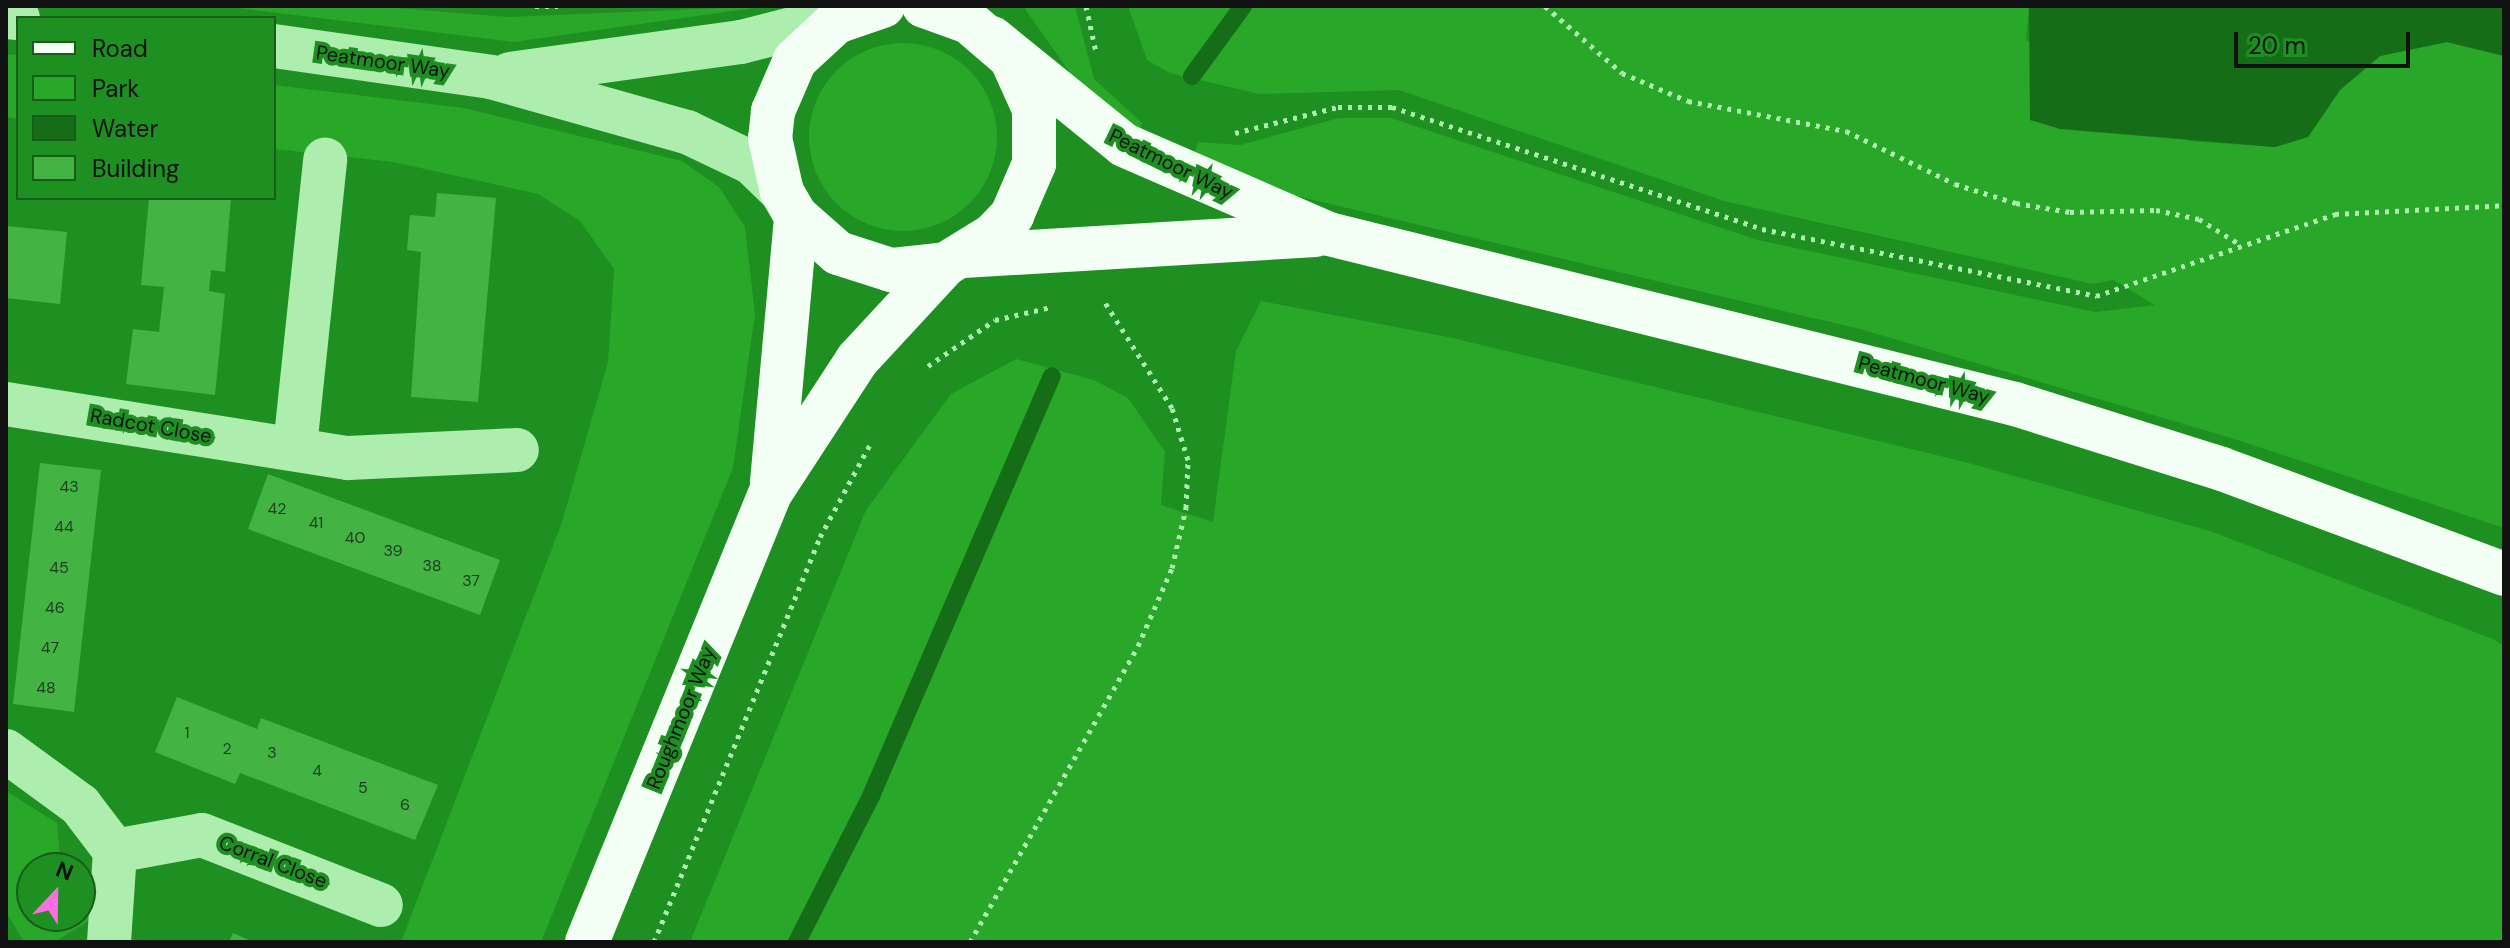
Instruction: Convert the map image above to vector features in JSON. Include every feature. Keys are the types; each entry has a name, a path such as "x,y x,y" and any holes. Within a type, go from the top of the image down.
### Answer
{"main road":[{"name":"Roughmoor Way","path":"771,492 789,204 770,138 781,84 813,39 872,8"},
{"path":"944,9 992,38"},
{"name":"Roughmoor Way","path":"587,942 771,492 857,360 954,260 1012,215 1034,164 1034,109 1011,58 992,38"},
{"name":"Peatmoor Way","path":"992,38 1124,145 1329,234 2015,404 2222,469 2504,574"},
{"name":"Peatmoor Way","path":"789,204 863,264 891,270 954,260 1329,234"}],"street":[{"name":"Peatmoor Way","path":"491,77 741,42 872,8"},
{"name":"Peatmoor Way","path":"276,46 491,77 687,132 752,163 789,204"},
{"path":"295,447 325,160"},
{"name":"Radcot Close","path":"6,404 378,460 517,450"},
{"path":"6,751 71,797 115,851 109,942"},
{"name":"Corral Close","path":"115,851 202,835 381,905"}],"path":[{"path":"535,6 558,6"},
{"path":"1545,6 1622,73 1688,101 1846,131 1955,184 2016,203 2070,212 2156,210 2199,219 2241,245"},
{"path":"1227,133 1338,107 1392,107 1762,229 2096,296 2335,214 2504,205"},
{"path":"970,942 1138,646 1172,568 1186,508 1188,460 1172,408 1102,296 1089,299"},
{"path":"923,370 995,320 1062,305"},
{"path":"654,942 820,537 877,433"}],"green space":[{"path":"222,6 372,6 508,17 767,6 514,42"},
{"path":"1023,6 1075,6 1094,79 1142,123 1139,132 1077,83"},
{"path":"1128,6 2029,6 2026,40 2188,141 2275,147 2308,137 2340,90 2380,56 2447,42 2504,56 2504,528 2228,437 1860,329 1292,195 1193,155 1199,142 1240,145 1339,118 1391,118 1758,240 2095,312 2155,305 2113,280 2093,284 1724,201 1399,90 1259,94 1170,73 1147,60"},
{"path":"903,43 939,50 969,71 990,101 997,137 990,173 969,203 939,224 903,231 867,224 837,203 816,173 809,137 816,101 837,71 867,50"},
{"path":"6,54 16,55 16,119 6,117"},
{"path":"276,85 464,108 682,161 719,187 745,227 755,314 733,468 541,942 401,942 562,522 608,362 614,269 580,221 538,194 393,162 276,149"},
{"path":"1261,301 1453,338 1965,462 2210,531 2493,639 2504,646 2504,942 690,942 866,510 951,394 1016,359 1094,380 1128,398 1165,452 1161,505 1213,522 1236,351"},
{"path":"6,791 57,823 60,852 16,852 16,929 6,912"},
{"path":"18,932 71,932 55,942 24,942"}],"water":[{"path":"2029,6 2504,6 2504,56 2447,42 2380,56 2340,90 2308,137 2275,147 2060,129 2030,120"}],"building":[{"path":"437,193 496,198 478,402 411,397 421,252 407,250 410,215 435,217"},
{"path":"149,200 231,200 225,272 211,270 209,291 225,294 215,395 126,384 133,329 159,332 164,287 141,285"},
{"path":"6,226 67,232 60,304 6,298"},
{"path":"40,463 101,470 74,712 13,704"},
{"path":"268,474 500,560 480,615 248,529"},
{"path":"177,697 257,729 261,718 438,785 415,840 240,773 235,784 155,752"},
{"path":"233,933 253,942 229,942"}],"waterway":[{"path":"1192,76 1243,6"},
{"path":"797,942 871,796 1052,376"}]}
